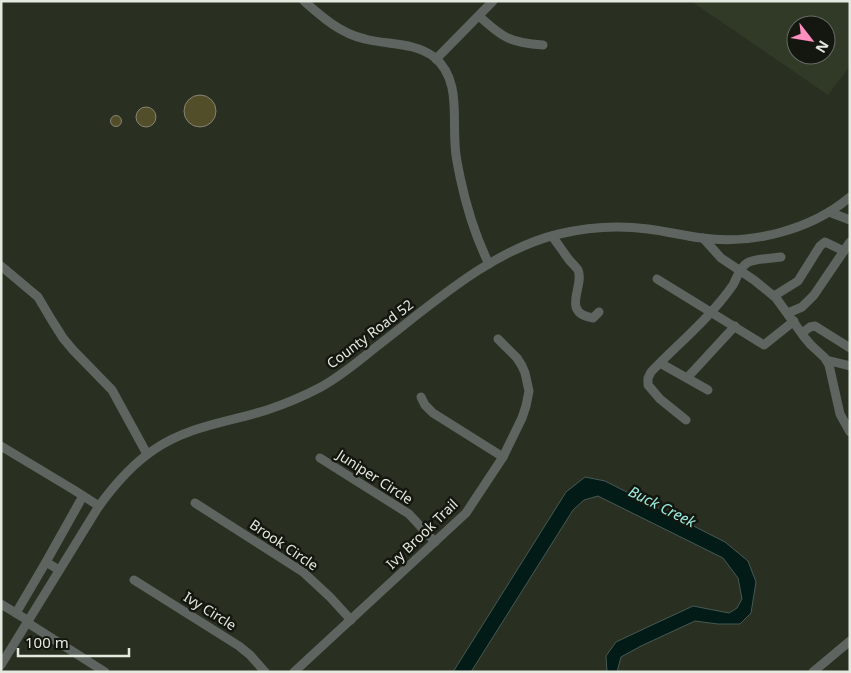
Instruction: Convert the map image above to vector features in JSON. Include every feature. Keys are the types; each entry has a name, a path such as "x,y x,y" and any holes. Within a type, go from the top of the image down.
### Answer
{"street":[{"path":"304,1 348,34 364,39 413,46 426,52 436,59 447,74 454,93 455,142 460,180 488,264"},
{"path":"436,59 493,1"},
{"path":"479,16 508,39 527,44 543,45"},
{"name":"County Road 52","path":"1,665 99,506 119,480 147,454 185,434 216,423 267,410 301,397 324,385 353,366 442,296 488,264 519,247 540,239 583,229 627,227 718,240 768,235 799,226 820,217 850,197"},
{"path":"829,212 850,220"},
{"path":"552,236 578,271 574,302 577,310 586,317 593,318 599,312"},
{"path":"702,238 721,258 768,290 788,313 811,345 826,360 829,365 840,414 850,432"},
{"path":"774,296 798,281 820,246 825,242 844,251"},
{"path":"788,313 802,307 814,295 850,242"},
{"path":"686,420 660,399 648,384 651,372 711,312 733,284 740,270 748,263 781,256"},
{"path":"1,266 38,296 63,338 112,390 147,454"},
{"path":"657,279 764,345 794,321"},
{"path":"687,378 735,326"},
{"path":"802,333 815,326 850,348"},
{"name":"Ivy Brook Trail","path":"294,672 466,513 503,457 522,418 529,391 522,366 517,358 498,339"},
{"path":"826,360 850,366"},
{"path":"660,363 708,390"},
{"path":"421,397 432,413 503,457"},
{"path":"1,446 99,506"},
{"name":"Juniper Circle","path":"320,458 409,514 435,542"},
{"path":"16,613 83,496"},
{"name":"Brook Circle","path":"195,503 303,572 351,620"},
{"path":"46,562 59,570"},
{"name":"Ivy Circle","path":"134,580 239,646 265,672"},
{"path":"1,604 105,672"},
{"path":"813,672 850,641"}],"shaded area":[{"path":"691,1 850,1 850,66 828,95"}],"water":[{"path":"585,477 605,481 725,542 748,561 756,582 751,613 740,624 695,621 621,657 617,672 607,672 606,656 616,642 693,606 729,613 737,608 742,599 738,578 723,558 598,496 584,500 573,510 471,672 453,672 566,492"}],"building":[{"path":"200,95 212,99 216,111 212,123 200,127 188,123 184,111 188,99"},
{"path":"146,107 153,110 156,117 153,124 146,127 139,124 136,117 139,110"},
{"path":"116,115 122,121 116,127 110,121"}],"water label":[{"name":"Buck Creek","path":"662,507"}]}
